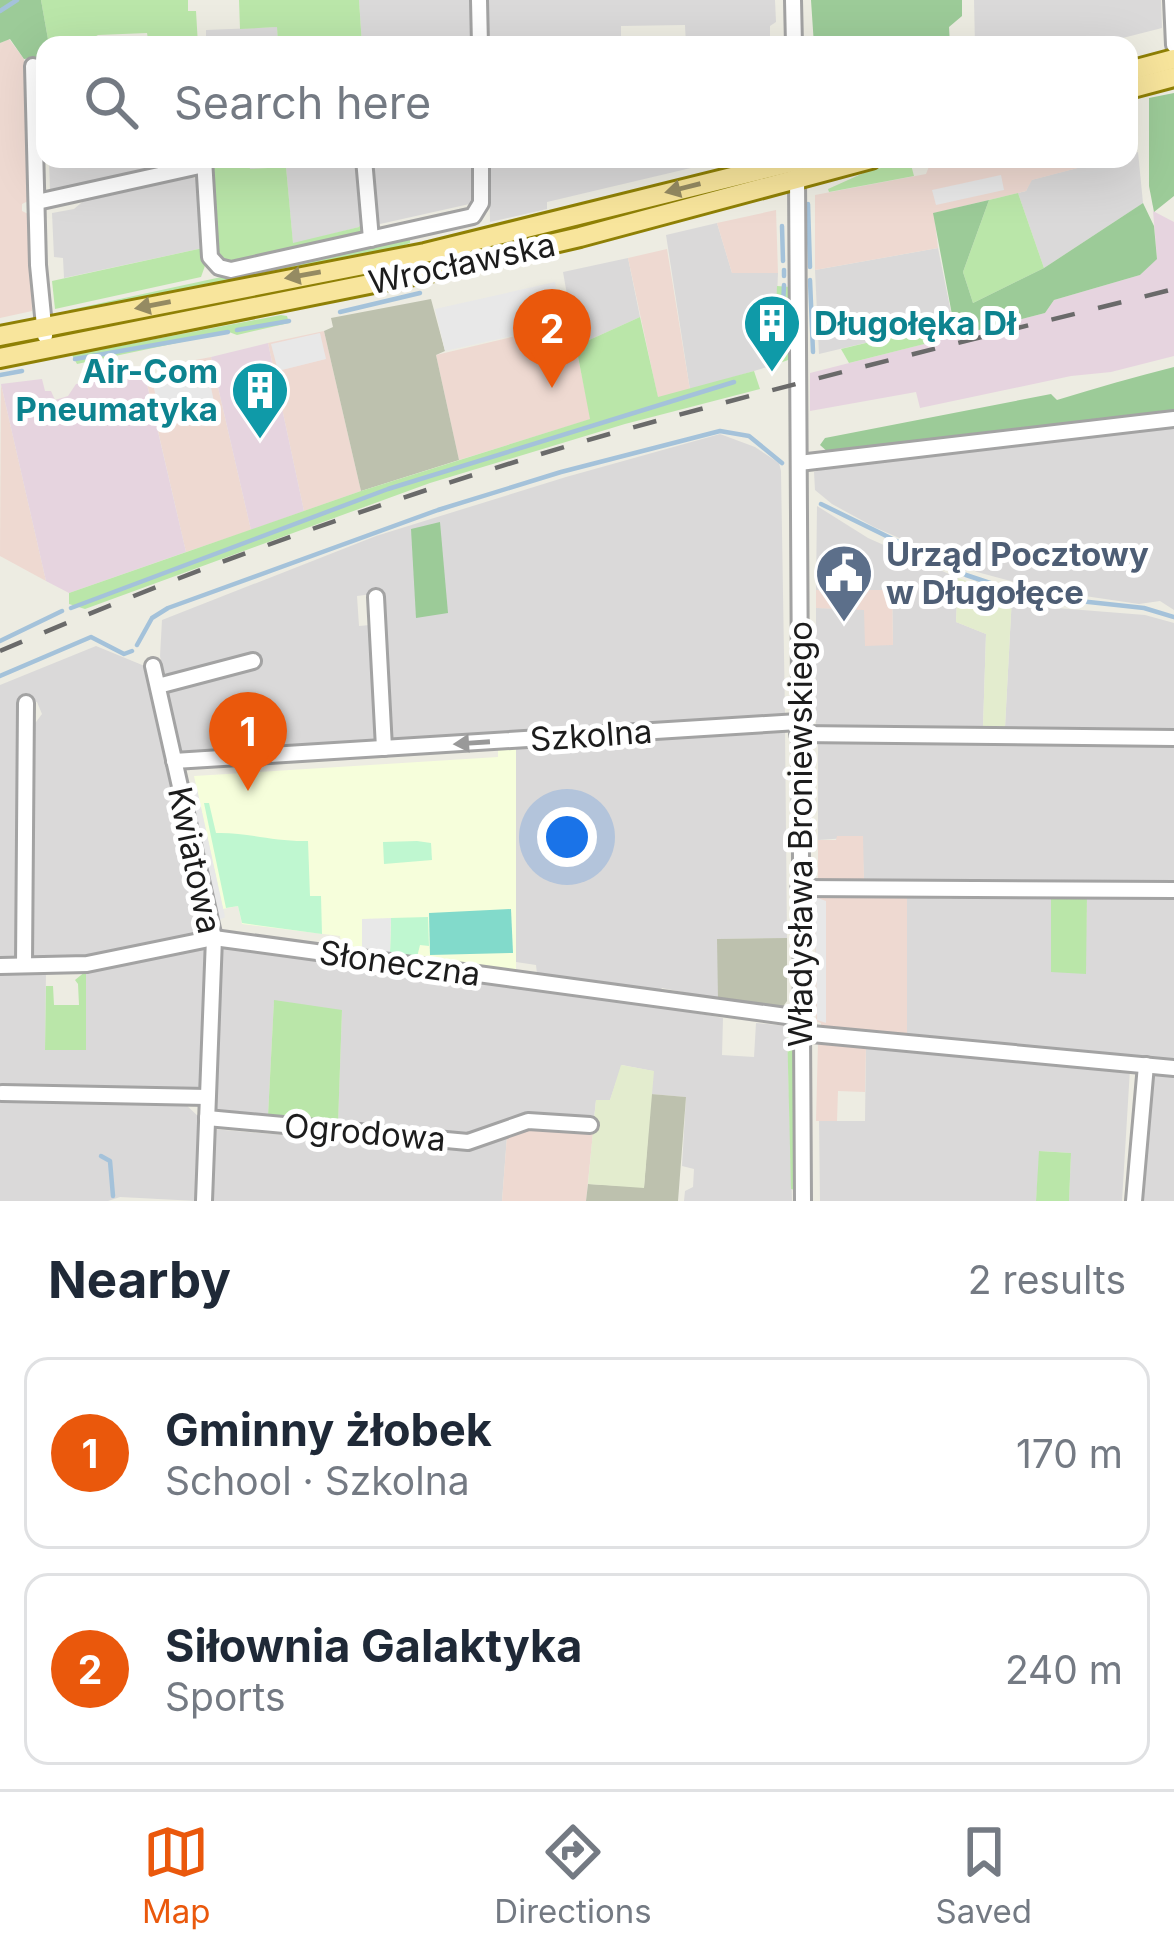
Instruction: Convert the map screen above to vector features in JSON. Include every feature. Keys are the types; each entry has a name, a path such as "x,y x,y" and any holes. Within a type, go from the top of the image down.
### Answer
{"main road":[{"path":"1138,69 1174,59"},
{"path":"1138,87 1174,77"},
{"name":"Wrocławska","path":"0,335 425,254 781,168"},
{"name":"Wrocławska","path":"0,358 434,271 784,168"}],"street":[{"path":"479,0 480,36"},
{"path":"793,0 794,36"},
{"path":"1172,0 1174,45"},
{"path":"33,66 43,327 48,348"},
{"path":"37,202 179,168"},
{"path":"204,168 210,257 219,267 231,270 473,215 481,202 481,168"},
{"path":"365,168 371,238"},
{"name":"Władysława Broniewskiego","path":"798,168 803,1201"},
{"path":"799,463 1174,418"},
{"path":"376,597 384,748"},
{"path":"158,686 254,661"},
{"name":"Kwiatowa","path":"153,667 214,938 204,1201"},
{"path":"24,965 26,703"},
{"name":"Szkolna","path":"174,761 798,728 1174,738"},
{"path":"800,888 1174,890"},
{"name":"Słoneczna","path":"0,966 87,964 214,938 801,1026 1174,1068"},
{"path":"1134,1201 1146,1065"},
{"path":"2,1093 207,1097"},
{"name":"Ogrodowa","path":"207,1118 468,1142 529,1121 590,1125"}],"shaded area":[{"path":"359,0 472,0 472,36 361,36"},
{"path":"486,0 775,0 776,22 770,26 770,36 686,36 685,25 621,26 621,36 487,36"},
{"path":"974,0 1161,0 1162,28 1130,36 975,36"},
{"path":"277,27 278,36 206,36 206,30"},
{"path":"9,39 24,59 30,200 22,204 22,211 30,215 32,311 0,318 0,43"},
{"path":"1138,152 1143,203 1044,268 1018,193 1026,191 1031,180 1077,168 1138,168"},
{"path":"49,168 163,168 50,192"},
{"path":"286,168 360,168 364,219 359,227 293,244"},
{"path":"370,168 474,168 474,203 380,224 373,218"},
{"path":"489,168 691,168 547,202 547,209 490,222"},
{"path":"928,168 1078,168 1032,180 1026,191 934,213 938,248 815,270 815,195 926,174"},
{"path":"188,175 200,181 203,248 64,278 63,258 54,257 52,213 74,209 87,198"},
{"path":"1001,175 1004,190 936,205 932,190"},
{"path":"776,210 778,273 732,273 717,223"},
{"path":"1153,211 1174,222 1174,356 920,408 916,392 810,411 810,373 1045,313 1054,300 1140,275 1157,258"},
{"path":"717,223 732,273 778,273 774,365 690,390 666,235"},
{"path":"938,248 953,322 819,354 815,270"},
{"path":"667,249 690,390 658,398 628,258"},
{"path":"628,258 640,317 576,346 563,272"},
{"path":"555,282 562,325 445,351 435,309"},
{"path":"431,299 445,351 436,355 459,460 361,491 324,331 333,327 331,318"},
{"path":"571,325 591,419 459,460 436,355"},
{"path":"324,331 361,491 304,511 268,343"},
{"path":"320,333 326,359 278,371 271,344"},
{"path":"268,343 304,511 251,530 211,357"},
{"path":"211,357 251,530 186,552 146,379 162,375 169,365"},
{"path":"206,364 216,411 162,423 152,380"},
{"path":"140,372 149,378 186,552 69,593 46,581 1,384 42,379 45,391 51,391 55,400 68,396 76,384"},
{"path":"1,384 46,581 0,556"},
{"path":"1174,424 1174,610 1160,601 1139,604 1044,590 977,572 874,527 815,490 814,472 836,465"},
{"path":"720,434 755,447 779,463 781,471 785,715 390,741 380,593 357,596 359,626 370,625 376,741 182,754 175,742 167,695 171,677 163,672 160,656 162,620 376,536"},
{"path":"817,506 868,538 958,578 956,622 986,634 983,727 816,726 816,608 864,609 893,644 892,590 816,590"},
{"path":"958,578 1012,596 1005,727 983,727 986,634 956,622"},
{"path":"816,590 892,590 893,645 865,646 864,610 816,608"},
{"path":"1012,596 1057,608 1145,615 1174,623 1174,731 1005,727"},
{"path":"96,646 147,667 203,935 86,960 35,960 29,954 30,730 42,714 37,702 20,698 18,954 0,959 0,685"},
{"path":"785,728 787,938 718,939 718,999 537,974 536,965 516,962 516,745"},
{"path":"818,744 1174,745 1174,882 864,881 862,837 818,840"},
{"path":"516,745 516,972 342,948 340,936 242,924 238,906 223,909 194,776 498,757 498,747"},
{"path":"197,789 225,917 214,923 186,792"},
{"path":"204,803 209,803 216,833 308,841 310,896 321,896 322,934 242,923 238,906 226,908"},
{"path":"837,836 863,836 864,881 818,880 818,840 836,840"},
{"path":"383,842 431,843 432,860 384,864"},
{"path":"907,894 907,1035 821,1032 821,1023 816,1021 815,895"},
{"path":"953,895 1051,895 1085,974 1087,895 1174,896 1174,1062 907,1038 907,897 952,899"},
{"path":"815,897 826,901 826,1023 817,1020"},
{"path":"511,909 513,953 430,955 429,913"},
{"path":"428,917 429,946 420,945 417,957 390,953 391,918"},
{"path":"391,918 390,953 362,949 362,919"},
{"path":"787,938 787,1001 782,1008 718,999 717,939"},
{"path":"202,946 207,951 202,1086 198,1091 150,1090 183,1102 201,1119 197,1201 120,1197 0,1201 0,971 46,971 45,1050 86,1049 86,971"},
{"path":"222,947 599,996 723,1018 722,1055 754,1057 756,1023 787,1026 792,1201 684,1201 685,1191 693,1187 694,1169 682,1166 686,1097 651,1094 653,1071 622,1065 610,1100 596,1100 594,1118 534,1113 465,1135 338,1122 342,1011 274,1001 268,1116 214,1110"},
{"path":"818,1042 866,1045 865,1092 838,1091 837,1121 816,1121"},
{"path":"866,1045 1130,1069 1122,1201 1069,1201 1071,1153 1040,1151 1036,1201 820,1201 819,1121 865,1121"},
{"path":"621,1065 654,1071 644,1188 588,1184 596,1100 610,1100"},
{"path":"1159,1072 1174,1073 1174,1201 1140,1201 1151,1079"},
{"path":"651,1094 686,1097 678,1201 586,1201 588,1184 644,1187"},
{"path":"532,1127 593,1133 586,1201 502,1201 507,1136"},
{"path":"212,1129 464,1150 507,1136 502,1201 209,1201"}],"green space":[{"path":"0,0 41,0 47,36 36,36 36,58 24,59 10,39 0,43"},
{"path":"41,0 188,0 188,11 196,11 197,36 47,36"},
{"path":"239,0 359,0 361,36 278,36 277,27 240,29"},
{"path":"811,0 962,0 962,16 949,27 950,36 813,36"},
{"path":"1174,93 1174,196 1154,212 1149,186 1149,98"},
{"path":"211,168 286,168 293,243 359,227 364,219 362,234 224,264 213,253"},
{"path":"912,168 914,176 829,192 868,171"},
{"path":"1018,193 1044,268 973,303 963,272 989,200"},
{"path":"989,200 963,272 973,303 1044,268 1143,203 1154,226 1157,259 1140,275 1054,300 1045,313 956,336 933,213"},
{"path":"410,236 410,243 377,255 65,315 69,310"},
{"path":"203,248 207,260 201,277 55,309 52,281"},
{"path":"777,286 791,287 791,359 774,365"},
{"path":"281,315 289,323 237,335 229,332 77,364 72,355"},
{"path":"640,317 658,397 754,371 760,389 430,483 85,609 69,604 69,593 361,491 590,419 576,346"},
{"path":"953,322 956,336 849,363 841,349"},
{"path":"1174,367 1174,413 829,453 820,445 825,438 1051,394 1057,400"},
{"path":"440,522 448,613 416,618 411,529"},
{"path":"1051,895 1087,895 1086,974 1051,972"},
{"path":"86,971 86,1050 45,1050 46,986 53,986 54,1005 79,1005 75,980"},
{"path":"274,1000 342,1010 338,1124 244,1116 268,1116"},
{"path":"787,1026 794,1031 795,1190 791,1189"},
{"path":"1039,1151 1071,1153 1069,1201 1036,1201"}],"waterway":[{"path":"0,11 17,0"},
{"path":"808,204 810,267"},
{"path":"782,226 783,261"},
{"path":"784,270 784,276"},
{"path":"810,280 813,352"},
{"path":"781,348 784,285"},
{"path":"340,312 420,293"},
{"path":"237,330 289,321"},
{"path":"75,359 228,332"},
{"path":"0,375 22,371"},
{"path":"71,608 388,489 734,382"},
{"path":"137,645 152,618 168,608 438,510 561,472 720,431 749,436 782,463"},
{"path":"821,504 996,585 1174,617"},
{"path":"0,641 62,611"},
{"path":"0,676 91,637 124,654 132,651"},
{"path":"101,1156 110,1161 113,1196"}],"railway":[{"path":"0,651 310,530 547,452 763,392 1174,289"}],"place":[{"name":"Długołęka Dł","path":"772,374"},
{"name":"Siłownia Galaktyka","path":"552,388"},
{"name":"Air-Com Pneumatyka","path":"260,441"},
{"name":"Urząd Pocztowy w Długołęce","path":"844,624"},
{"name":"Gminny żłobek","path":"248,791"}]}
